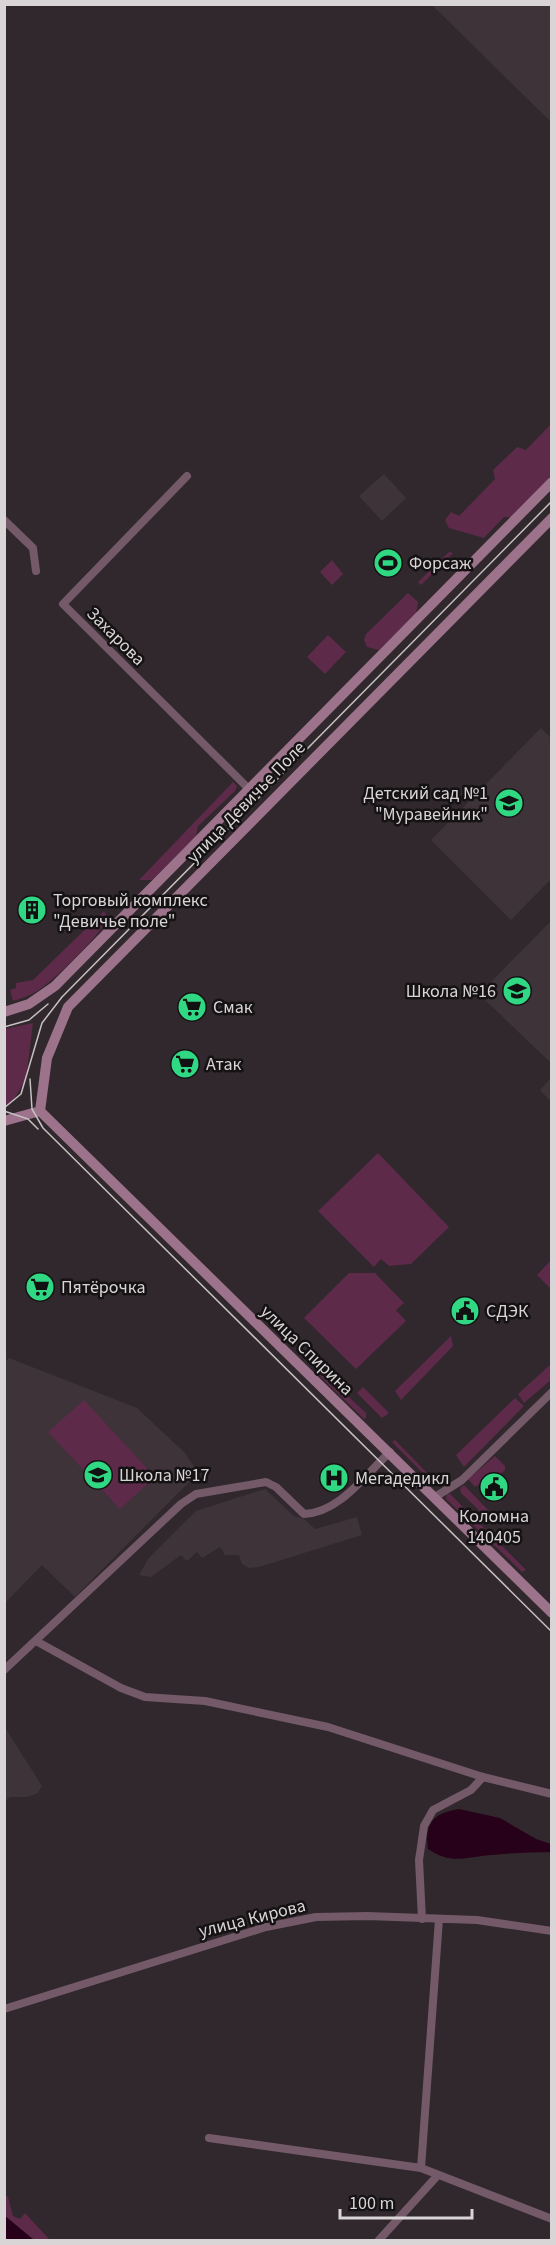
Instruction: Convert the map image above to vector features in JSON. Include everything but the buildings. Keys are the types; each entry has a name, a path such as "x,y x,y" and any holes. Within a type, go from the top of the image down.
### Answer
{"main road":[{"name":"улица Девичье Поле","path":"4,1012 29,1004 55,986 552,482"},
{"name":"улица Девичье Поле","path":"40,1110 47,1058 68,1007 552,518"},
{"path":"4,1122 40,1110"},
{"name":"улица Спирина","path":"40,1110 215,1285 390,1452 552,1613"}],"street":[{"name":"Захарова","path":"187,476 63,604 249,789"},
{"path":"4,519 33,548 36,571"},
{"path":"435,1497 462,1480 552,1392"},
{"path":"4,1670 181,1504 196,1494 266,1482 276,1487 304,1514 319,1514 333,1506 390,1452"},
{"path":"36,1641 121,1688 146,1698 205,1701 328,1727 483,1777 552,1794"},
{"path":"422,1919 419,1860 424,1827 433,1810 471,1790 483,1777"},
{"name":"улица Кирова","path":"4,2009 266,1927 316,1917 477,1920 552,1931"},
{"path":"421,2168 439,1919"},
{"path":"209,2138 421,2168 552,2219"},
{"path":"379,2241 438,2175"}],"shaded area":[{"path":"432,5 551,5 551,122"},
{"path":"551,424 551,476 512,517 504,517 484,538 449,528 445,520 451,512 459,516 495,479 493,470 517,447 526,450"},
{"path":"384,474 406,498 382,521 359,496"},
{"path":"449,552 453,553 421,585 418,582"},
{"path":"332,560 343,574 332,585 320,572"},
{"path":"408,593 418,602 416,614 379,650 367,647 364,640 366,634"},
{"path":"328,635 346,652 325,674 307,657"},
{"name":"Детский сад №1 \"Муравейник\"","path":"541,728 551,738 551,879 511,920 431,840"},
{"path":"233,782 237,786 235,791 198,826 196,836 152,880 139,880"},
{"path":"104,911 108,918 104,925 69,964 40,989 29,996 13,1001 10,990 16,988 16,983 33,980"},
{"name":"Школа №16","path":"551,921 552,1062 550,1062 484,999 481,992"},
{"path":"33,1023 26,1079 13,1101 5,1107 5,1029"},
{"path":"551,1078 551,1102 540,1090"},
{"path":"378,1153 449,1227 411,1264 389,1266 381,1259 374,1267 318,1211"},
{"path":"551,1260 551,1289 537,1275"},
{"path":"349,1273 375,1273 404,1303 396,1310 406,1321 356,1369 304,1318"},
{"path":"451,1336 453,1346 401,1400 395,1391"},
{"name":"Школа №17","path":"9,1358 137,1408 185,1453 195,1468 189,1482 75,1597 42,1565 5,1603 4,1362"},
{"path":"551,1364 551,1380 524,1403 518,1394"},
{"path":"322,1372 366,1413 366,1418 364,1419 320,1376"},
{"path":"363,1387 389,1413 382,1418 357,1393"},
{"path":"515,1398 524,1406 464,1467 456,1455"},
{"path":"84,1400 155,1477 120,1509 48,1432"},
{"path":"395,1440 432,1478 433,1483 392,1442"},
{"path":"495,1456 505,1466 505,1470 494,1480 489,1478 475,1487 468,1479"},
{"path":"464,1485 491,1513 490,1515 484,1515 461,1493 460,1488"},
{"path":"265,1489 294,1516 304,1519 315,1529 357,1517 362,1535 259,1567 249,1568 242,1564 239,1555 225,1555 220,1547 202,1558 197,1552 187,1561 181,1555 151,1577 139,1575 148,1559 196,1511"},
{"path":"447,1494 450,1494 526,1570 522,1572 446,1499"},
{"path":"4,1726 42,1786 38,1793 27,1797 10,1797 5,1801"},
{"path":"459,1809 500,1818 536,1839 551,1844 551,1852 459,1859 444,1857 428,1849 429,1826 443,1813"},
{"path":"5,2195 8,2197 13,2216 20,2219 25,2213 50,2240 34,2240 5,2216"},
{"path":"5,2216 34,2240 5,2240"}],"tram line":[{"path":"4,1108 21,1094 42,1023 62,997 552,501"},
{"path":"4,1027 29,1020 48,1004"},
{"path":"30,1079 32,1109 43,1128 552,1632"},
{"path":"4,1111 28,1119 38,1129"}],"place":[{"name":"Форсаж","path":"388,563"},
{"name":"Детский сад №1 \"Муравейник\"","path":"509,803"},
{"name":"Торговый комплекс \"Девичье поле\"","path":"32,910"},
{"name":"Школа №16","path":"517,991"},
{"name":"Смак","path":"192,1007"},
{"name":"Атак","path":"185,1064"},
{"name":"Пятёрочка","path":"40,1287"},
{"name":"СДЭК","path":"465,1311"},
{"name":"Школа №17","path":"98,1475"},
{"name":"Мегадедикл","path":"334,1478"},
{"name":"Коломна 140405","path":"494,1487"}]}
